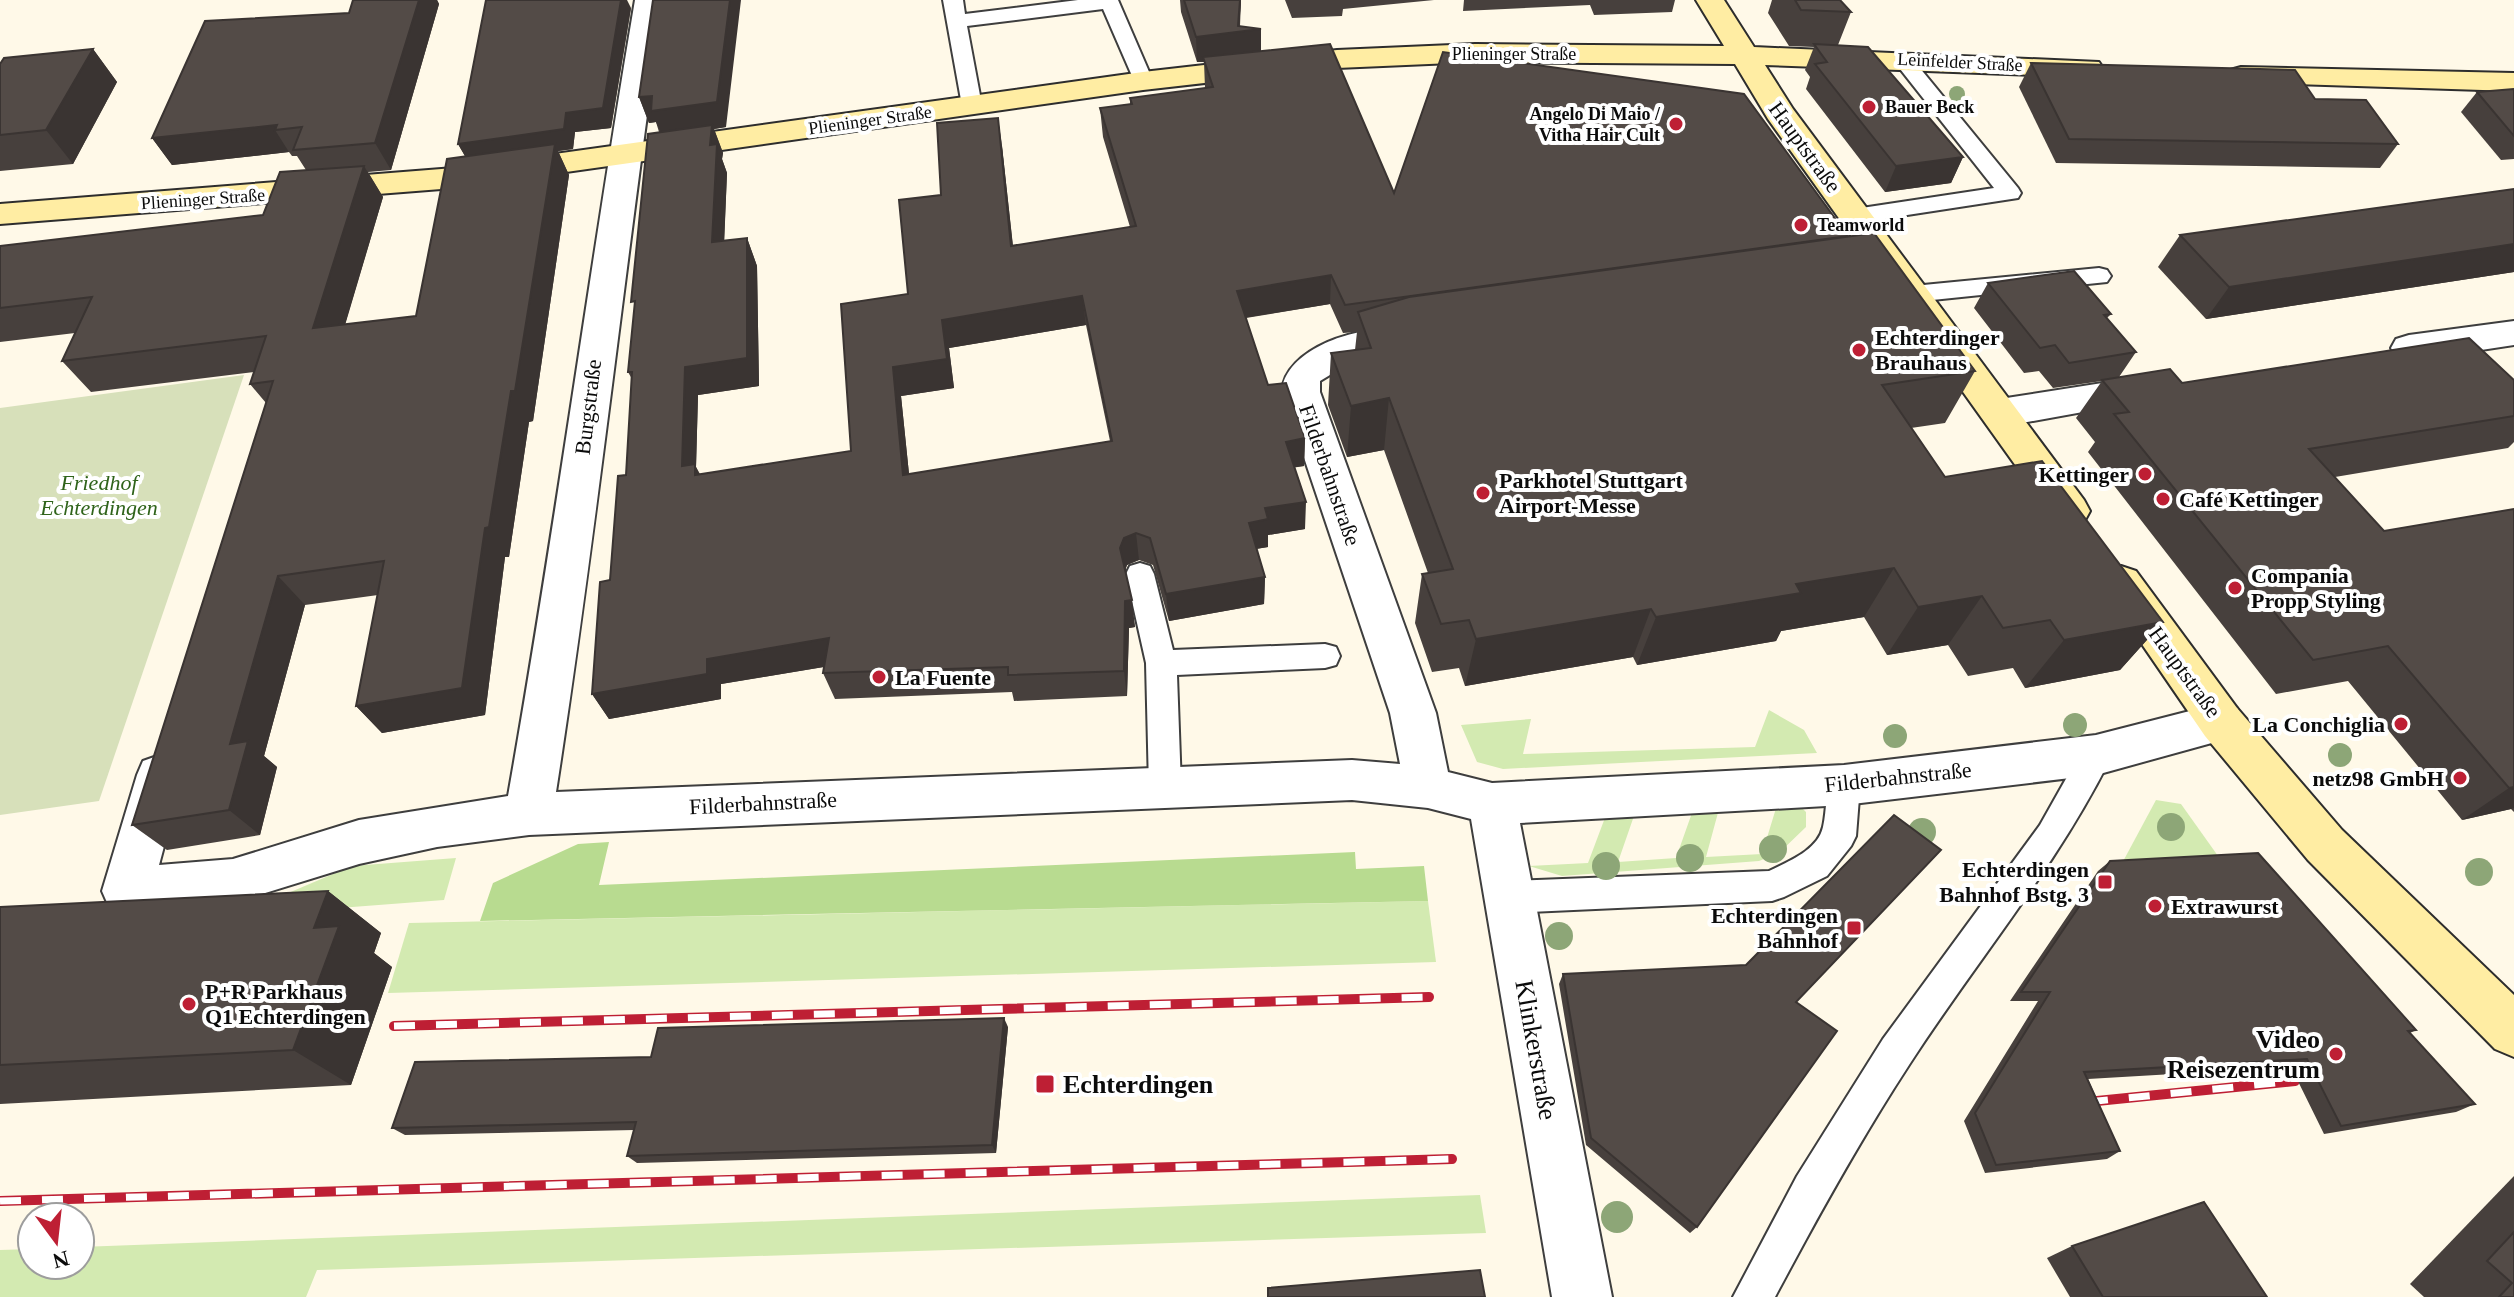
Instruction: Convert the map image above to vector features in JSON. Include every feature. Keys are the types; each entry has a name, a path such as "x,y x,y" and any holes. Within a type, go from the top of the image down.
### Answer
{"main road":[{"name":"Hauptstraße","path":"1710,0 1742,56 1855,216 1891,279 2000,413 2221,722 2325,845 2514,1031"},
{"name":"Plieninger Straße","path":"0,214 313,191 623,156 1251,67 1411,54 1742,56"},
{"name":"Leinfelder Straße","path":"1742,56 2125,70"},
{"path":"2217,74 2514,82"}],"street":[{"name":"Burgstraße","path":"529,814 565,596 623,156 649,0"},
{"path":"2372,354 2514,333"},
{"name":"Filderbahnstraße","path":"1402,339 1356,347 1312,364 1301,378 1301,392 1413,713 1428,787"},
{"path":"2000,413 2176,385"},
{"name":"Filderbahnstraße","path":"173,732 127,891 233,881 359,842 437,826 529,814 1352,780 1428,787 1492,804 1844,785 2096,755 2221,722"},
{"name":"Klinkerstraße","path":"1492,804 1582,1297"}],"lane":[{"path":"971,106 955,10 1110,2 1143,81"},
{"path":"1855,216 2010,193 1903,60"},
{"path":"1891,279 2099,276"},
{"path":"1140,574 1161,663 1165,787"},
{"path":"1161,663 1325,656"},
{"path":"1753,1297 1811,1190 1896,1052 2052,835 2096,755"},
{"path":"1508,897 1772,886 1815,865 1839,836 1844,785"}],"green space":[{"name":"Friedhof Echterdingen","path":"244,375 99,801 0,815 0,408"},
{"path":"1769,710 1804,730 1817,753 1503,769 1477,762 1461,725 1531,719 1523,754 1755,747"},
{"path":"2156,800 2181,804 2223,863 2120,867"},
{"path":"1777,805 1799,805 1806,812 1806,827 1779,853 1759,861 1562,876 1529,866 1588,863 1606,815 1635,813 1618,862 1676,858 1693,810 1719,809 1706,857 1762,854"},
{"path":"609,842 599,885 1355,852 1356,869 1424,866 1428,901 480,921 493,883 578,844"},
{"path":"456,858 444,900 234,916 352,866"},
{"path":"1428,901 1436,962 388,993 409,923"},
{"path":"1480,1195 1486,1233 317,1270 306,1297 0,1297 0,1250 16,1250 16,1281 96,1281 96,1246"}],"building":[{"path":"353,0 419,0 375,143 293,150 302,127 275,130 277,125 152,138 205,21 349,13"},
{"path":"486,0 621,0 603,108 566,113 564,129 458,144"},
{"path":"653,0 730,0 717,102 651,111 652,96 639,97"},
{"path":"1184,0 1240,0 1238,26 1261,29 1196,37"},
{"path":"1795,0 1840,0 1851,12 1801,10"},
{"path":"1330,44 1394,193 1443,52 1744,94 1848,236 1345,305 1331,275 1237,291 1268,385 1286,383 1305,438 1286,442 1306,502 1265,508 1268,519 1249,523 1265,577 1166,594 1150,538 1136,533 1124,538 1120,548 1132,600 1125,601 1124,671 1008,675 1008,667 823,673 829,638 707,659 707,674 592,694 600,582 610,580 618,476 626,475 632,372 628,372 635,301 631,302 648,134 712,125 710,145 717,144 712,242 747,238 747,358 685,367 682,466 695,464 695,475 851,451 841,304 908,294 899,200 941,195 937,123 998,118 1011,246 1136,226 1100,108 1132,104 1130,98 1213,87 1203,57","holes":["1082,296 1112,441 903,475 893,367 947,359 942,320"]},
{"path":"1814,44 1868,47 1963,157 1896,166 1815,64 1827,62"},
{"path":"93,49 46,130 0,135 0,64 4,58"},
{"path":"2031,63 2295,70 2315,99 2366,100 2398,144 2069,139"},
{"path":"2514,89 2514,136 2477,92"},
{"path":"555,144 515,391 511,391 489,527 485,528 462,688 356,706 384,561 278,576 230,744 248,741 229,810 132,825 273,381 250,384 266,336 62,361 92,297 0,308 0,246 263,215 280,172 364,166 313,328 416,316 447,159"},
{"path":"2514,189 2514,244 2229,287 2180,235"},
{"path":"1874,233 1975,371 1882,385 1945,477 2042,461 2163,622 2064,640 2050,620 2003,628 1982,596 1918,607 1894,568 1796,584 1801,593 1656,617 1651,609 1476,639 1469,620 1441,624 1422,574 1453,569 1389,398 1351,406 1331,353 1371,348 1358,312 1409,297"},
{"path":"2074,271 2111,314 2104,315 2136,352 2069,363 2055,345 2040,348 1988,283"},
{"path":"2469,338 2514,380 2514,416 2309,449 2384,531 2514,509 2514,787 2509,788 2388,646 2313,660 2114,414 2129,412 2102,380 2170,369 2182,383"},
{"path":"1894,815 1941,850 1796,1002 1837,1031 1697,1227 1591,1138 1563,974 1746,965"},
{"path":"2258,853 2416,1030 2408,1031 2475,1104 2341,1126 2307,1059 2084,1072 2120,1151 1996,1165 1975,1113 2050,992 2021,992 2110,861"},
{"name":"P+R Parkhaus Q1 Echterdingen","path":"328,891 314,928 339,926 293,1050 0,1065 0,907"},
{"path":"1004,1018 992,1145 627,1156 636,1122 392,1128 415,1062 651,1057 658,1028"},
{"path":"2204,1202 2267,1297 2103,1297 2072,1246"},
{"path":"2514,1232 2514,1297 2499,1297 2512,1283 2487,1261"},
{"path":"1480,1270 1485,1297 1268,1297 1268,1288"}],"railway":[{"path":"394,1026 1429,997"},
{"path":"2087,1102 2295,1081"},
{"path":"0,1201 1452,1159"}],"place":[{"name":"Bauer Beck","path":"1869,107"},
{"name":"Angelo Di Maio / Vitha Hair Cult","path":"1676,124"},
{"name":"Teamworld","path":"1801,225"},
{"name":"Echterdinger Brauhaus","path":"1859,350"},
{"name":"Kettinger","path":"2145,474"},
{"name":"Parkhotel Stuttgart Airport-Messe","path":"1483,493"},
{"name":"Café Kettinger","path":"2163,499"},
{"name":"Compania Propp Styling","path":"2235,588"},
{"name":"La Fuente","path":"879,677"},
{"name":"La Conchiglia","path":"2401,724"},
{"name":"netz98 GmbH","path":"2460,778"},
{"name":"Echterdingen Bahnhof Bstg. 3","path":"2105,882"},
{"name":"Extrawurst","path":"2155,906"},
{"name":"Echterdingen Bahnhof","path":"1854,928"},
{"name":"P+R Parkhaus Q1 Echterdingen","path":"189,1004"},
{"name":"Video Reisezentrum","path":"2336,1054"},
{"name":"Echterdingen","path":"1045,1084"}]}
